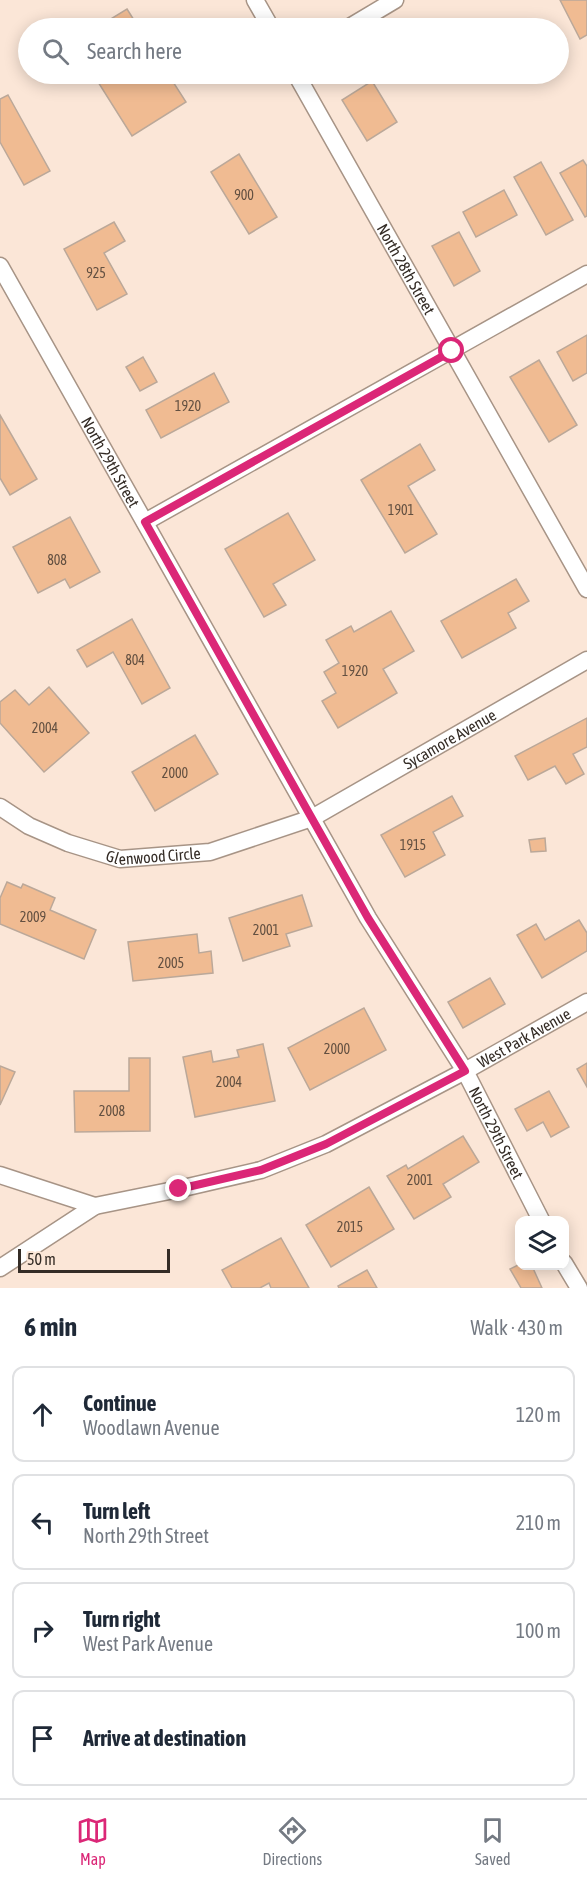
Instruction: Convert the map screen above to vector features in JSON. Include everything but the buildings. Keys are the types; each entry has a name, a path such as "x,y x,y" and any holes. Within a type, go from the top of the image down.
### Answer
{"street":[{"path":"255,0 265,18"},
{"path":"365,18 395,0"},
{"name":"North 28th Street","path":"302,84 587,589"},
{"name":"North 29th Street","path":"0,266 368,918 465,1071 538,1216"},
{"path":"145,522 587,274"},
{"name":"Sycamore Avenue","path":"312,818 587,660"},
{"name":"Glenwood Circle","path":"0,807 29,826 58,839 120,859 210,852 312,818"},
{"name":"West Park Avenue","path":"0,1268 95,1206 261,1170 326,1144 465,1071 587,1002"},
{"path":"0,1175 95,1206"},
{"path":"568,1270 579,1288"}],"route":[{"path":"179,1189 261,1170 326,1144 465,1071 368,918 145,522 452,351"}]}
